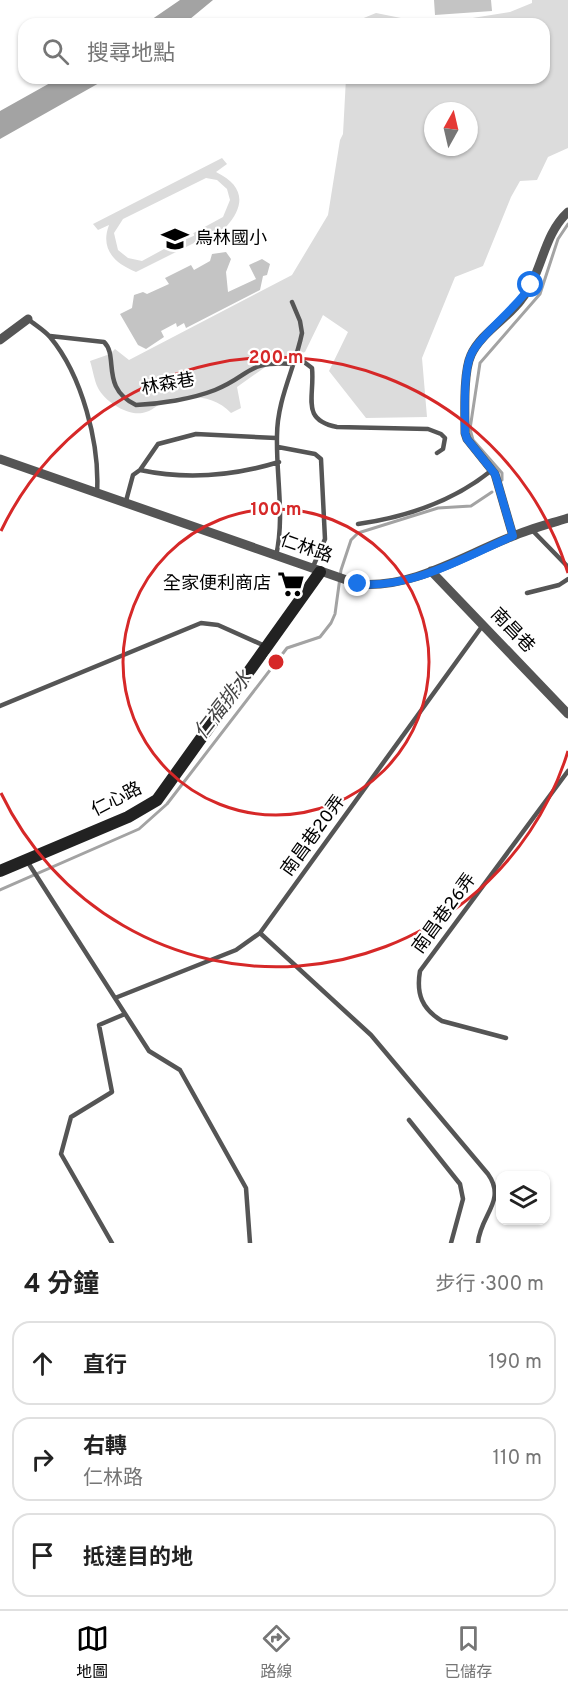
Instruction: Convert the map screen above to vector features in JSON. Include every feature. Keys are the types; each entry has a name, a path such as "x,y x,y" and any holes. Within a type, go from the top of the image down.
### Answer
{"street":[{"path":"513,536 492,470 467,439 465,433 470,356 522,300 531,285 549,236 568,212"},
{"path":"0,340 28,319"},
{"name":"仁林路","path":"0,459 126,501 321,572 376,586 431,571 513,536 568,518"},
{"name":"南昌巷","path":"431,571 568,714"},
{"name":"仁心路","path":"0,871 30,866 157,800 321,572"}],"lane":[{"path":"276,556 281,523 276,438 280,402 302,333 292,302"},
{"path":"28,319 50,336 77,380 96,454 97,493"},
{"name":"林森巷","path":"50,336 96,339 104,342 112,354 111,375 120,393 136,405 212,392 258,365 293,364"},
{"path":"296,356 312,368 312,412 322,424 337,427 428,429 445,438 443,449 437,453"},
{"path":"126,501 133,474 140,470 158,444 196,434 276,438"},
{"path":"278,447 315,454 321,459 325,539 321,572"},
{"path":"140,470 163,475 208,476 248,471 279,462"},
{"path":"358,524 402,515 440,503 469,489 492,470"},
{"path":"532,530 568,567"},
{"path":"527,593 559,585 568,579"},
{"path":"0,706 201,622 218,625 267,647"},
{"name":"南昌巷20弄","path":"115,998 236,950 260,933 483,625"},
{"name":"南昌巷26弄","path":"506,1038 433,1016 423,1006 419,995 420,971 568,771"},
{"path":"30,866 149,1052 180,1070 246,1188 250,1243"},
{"path":"260,933 371,1035 496,1185 495,1200 478,1235 478,1243"},
{"path":"112,1243 61,1154 71,1117 112,1092 99,1025 125,1014"},
{"path":"409,1120 460,1184 464,1199 451,1243"}],"shaded area":[{"path":"180,0 213,0 191,18 154,18"},
{"path":"532,0 568,0 568,148 548,157 537,180 520,181 511,197 483,266 455,277 422,358 427,417 366,418 329,371 348,332 323,315 305,352 271,363 237,387 241,408 231,413 211,400 187,397 167,400 146,412 133,413 119,408 106,398 95,382 90,361 110,354 115,349 129,360 292,275 328,215 340,140 343,134 346,84 550,84 550,18 472,18 510,12 532,3"},
{"path":"376,13 401,18 364,18"},
{"path":"48,84 97,84 0,139 0,111"},
{"path":"222,158 227,164 216,172 232,183 239,196 237,211 226,227 136,272 115,260 111,254 106,241 109,225 98,230 93,224","holes":["206,178 217,180 227,189 230,200 223,217 142,261 128,258 118,250 114,233 123,219"]}],"building":[{"path":"434,0 491,0 492,11 435,15"},
{"path":"226,252 231,259 226,272 228,292 256,279 249,265 262,259 270,264 267,275 263,276 260,290 186,328 184,323 177,327 176,323 161,331 164,337 146,349 138,345 120,314 132,308 134,295 143,292 147,294 169,284 165,278 191,265 194,270 210,261 212,254"}],"waterway":[{"name":"仁福排水","path":"502,480 502,473 473,440 470,429 480,363 540,294 558,239 568,224"},
{"name":"仁福排水","path":"0,890 139,829 167,804 287,648 320,637 331,623 335,614 341,570 351,540 358,533 438,508 471,506 492,492"}],"place":[{"name":"烏林國小","path":"175,239"},
{"name":"全家便利商店","path":"291,584"}],"route":[{"path":"358,584 376,586 404,580 513,536 495,474 467,439 465,433 468,364 475,348 522,300 531,285"}]}
